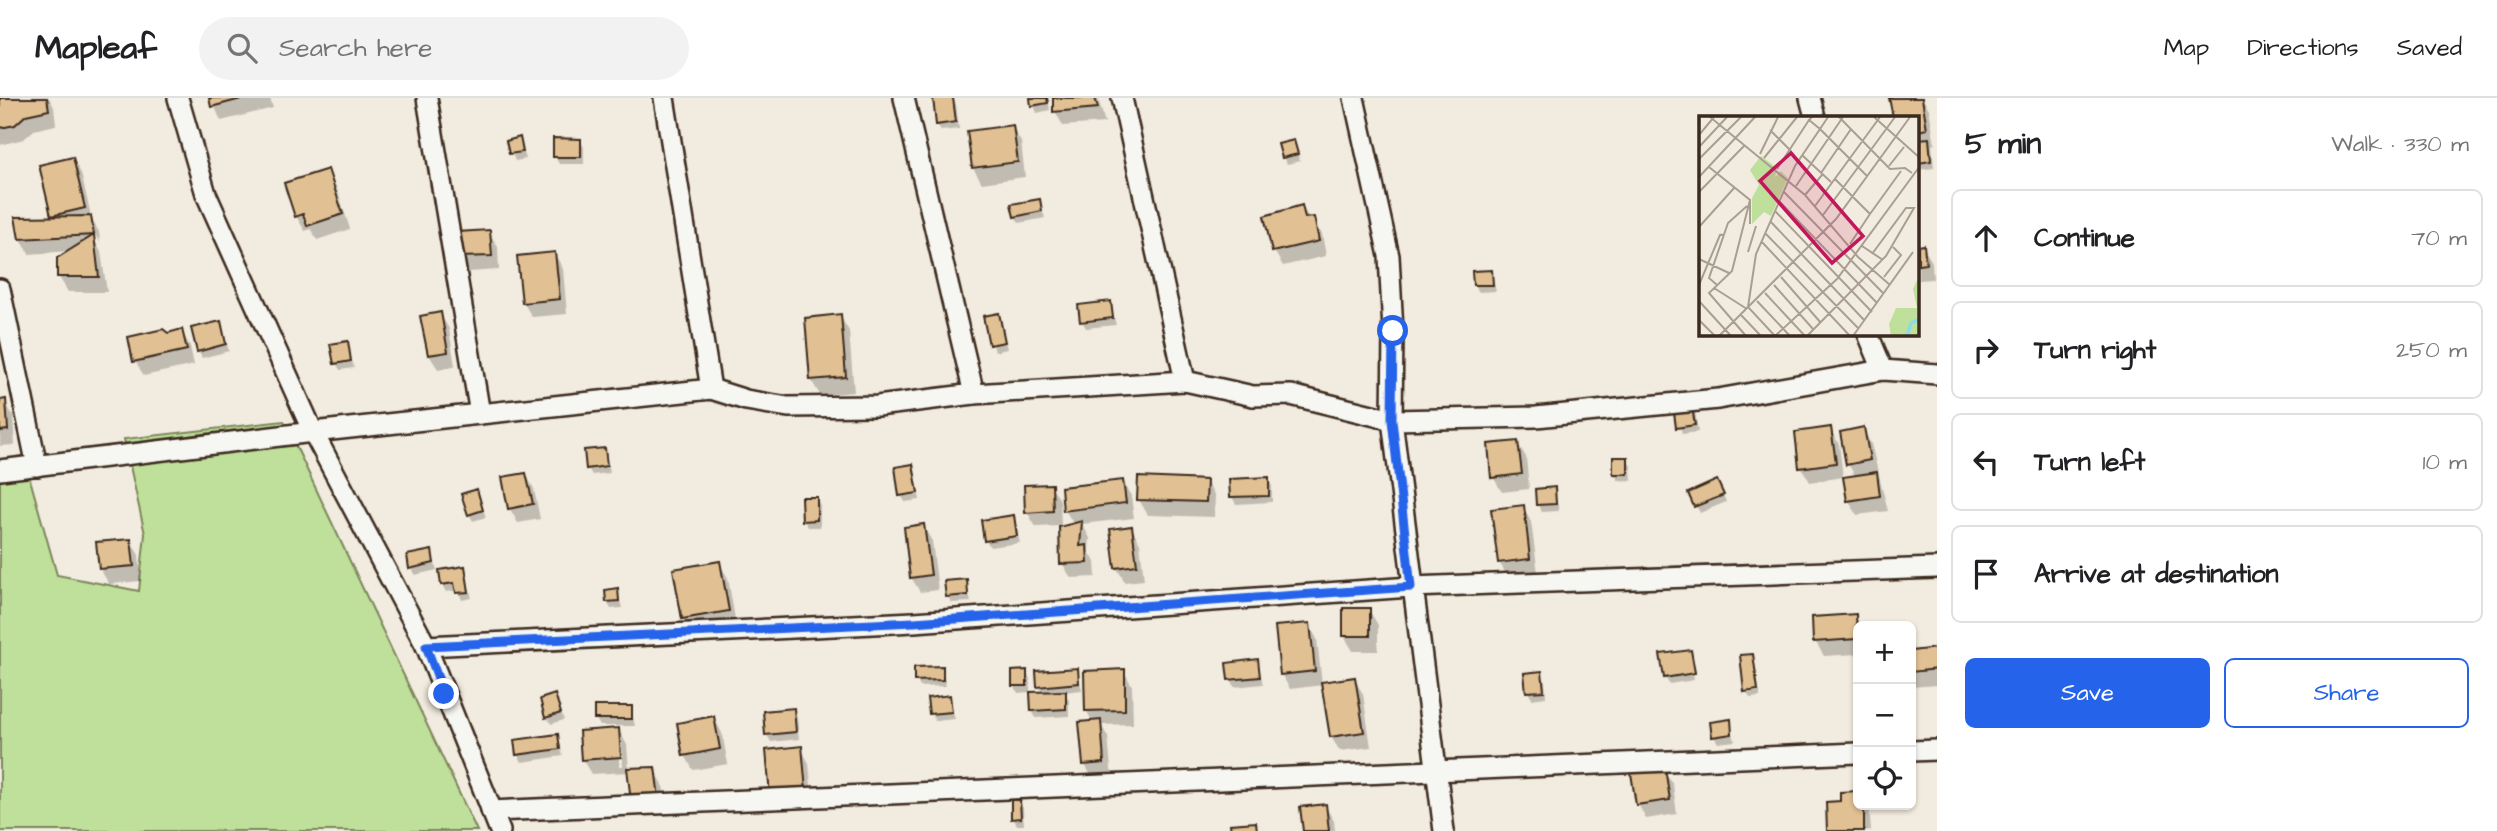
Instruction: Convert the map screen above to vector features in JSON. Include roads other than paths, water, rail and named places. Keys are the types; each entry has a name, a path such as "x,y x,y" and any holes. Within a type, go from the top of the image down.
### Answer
{"street":[{"path":"178,98 206,194 313,432 426,646 500,831"},
{"path":"427,98 480,414"},
{"path":"664,98 711,389"},
{"path":"904,98 974,394"},
{"path":"1122,98 1185,381"},
{"path":"1354,98 1389,256 1393,331 1392,420 1411,587 1444,831"},
{"path":"1810,98 1815,116"},
{"path":"0,289 37,466"},
{"path":"1869,336 1883,370"},
{"path":"0,470 313,432 711,389 746,400 788,407 877,406 974,394 1185,381 1253,396 1291,395 1392,420 1536,417 1679,403 1883,370 1937,374"},
{"path":"426,646 914,622 1411,587 1937,568"},
{"path":"1916,751 1937,750"},
{"path":"491,811 1853,753"}]}
